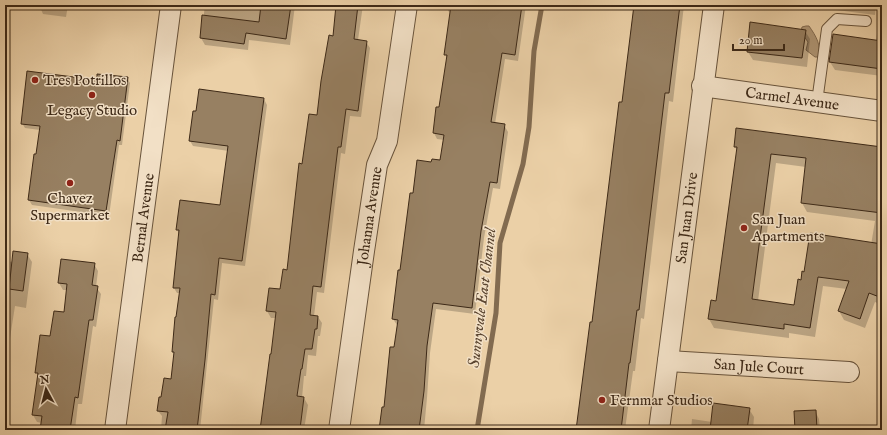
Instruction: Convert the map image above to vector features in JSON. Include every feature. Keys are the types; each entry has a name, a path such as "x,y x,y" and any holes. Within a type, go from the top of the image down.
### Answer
{"street":[{"name":"Bernal Avenue","path":"115,430 171,5"},
{"name":"Johanna Avenue","path":"339,430 377,165 387,141 407,5"},
{"name":"San Juan Drive","path":"659,430 702,86 714,5"},
{"name":"Carmel Avenue","path":"702,86 882,111"},
{"name":"San Jule Court","path":"668,361 850,372"}],"lane":[{"path":"817,102 827,29 837,19 866,21"}],"shaded area":[{"path":"809,26 818,41 818,57 815,57 806,50 808,42 801,32 802,27"}],"building":[{"path":"261,5 291,5 286,39 246,33 244,44 200,38 202,15 259,22"},
{"path":"336,5 358,5 354,39 367,41 358,111 346,109 341,147 338,147 321,287 313,286 310,315 318,316 317,329 315,329 312,349 305,349 297,396 304,397 300,429 260,430 276,312 266,311 269,288 280,289 283,269 287,270 299,163 302,164 309,114 317,115 329,35 333,36"},
{"path":"451,5 522,5 515,55 502,53 491,122 505,124 497,183 490,182 481,231 472,308 433,303 427,346 424,391 419,430 379,430 382,407 384,407 390,347 394,347 398,320 392,319 398,270 400,270 410,193 413,193 417,160 431,162 432,159 440,160 444,135 433,133 436,107 439,107 447,55 444,55"},
{"path":"634,5 680,5 669,93 665,93 639,310 637,310 629,363 621,430 576,430 590,322 592,322 619,102 622,102"},
{"path":"750,22 806,30 802,58 747,52"},
{"path":"833,34 882,41 882,69 829,62"},
{"path":"27,71 97,80 97,74 128,77 120,141 117,140 106,211 28,200 34,154 36,154 40,126 21,124"},
{"path":"199,89 264,98 242,261 219,258 215,295 211,294 197,430 165,430 168,412 157,411 164,378 171,379 174,352 172,352 175,317 180,288 173,288 179,230 176,230 180,200 220,205 228,146 189,141 193,111 196,111"},
{"path":"736,128 882,147 882,213 801,203 806,158 771,154 752,299 794,305 798,279 801,280 802,271 804,272 810,233 882,244 882,298 869,293 860,319 838,311 849,281 818,277 810,328 784,324 784,329 708,319 711,300 716,301 737,147 734,147"},
{"path":"13,251 28,253 23,291 9,289"},
{"path":"61,259 95,263 92,285 98,286 93,320 89,320 78,398 75,397 70,430 40,430 42,416 32,415 38,373 35,373 40,335 50,336 54,311 64,312 67,284 58,283"},
{"path":"713,403 750,408 747,430 710,430"},
{"path":"816,410 817,430 795,430 794,411"}],"waterway":[{"name":"Sunnyvale East Channel","path":"477,430 496,313 500,243 523,164 529,127 534,51 542,5"}],"place":[{"name":"Tres Potrillos","path":"35,80"},
{"name":"Legacy Studio","path":"92,95"},
{"name":"Chavez Supermarket","path":"70,183"},
{"name":"San Juan Apartments","path":"744,228"},
{"name":"Fernmar Studios","path":"602,400"}]}
